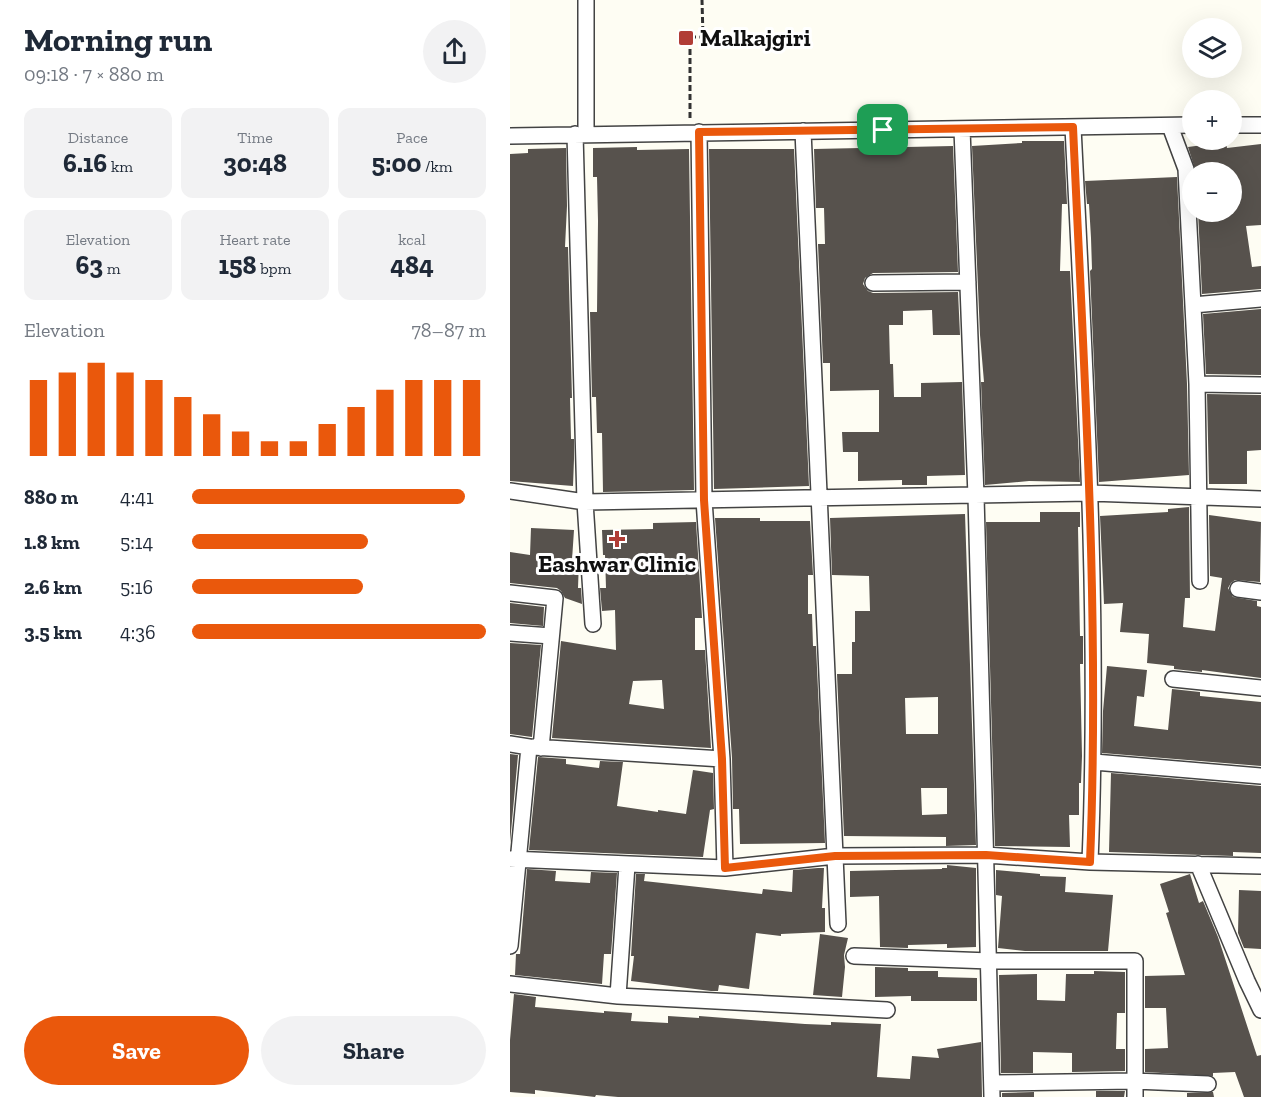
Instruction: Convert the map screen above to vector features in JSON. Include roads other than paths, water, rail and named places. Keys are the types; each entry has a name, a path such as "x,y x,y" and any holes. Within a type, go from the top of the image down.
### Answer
{"street":[{"path":"586,0 580,134 585,502 593,624"},
{"path":"510,136 1182,125"},
{"path":"1242,125 1261,125"},
{"path":"1170,126 1186,169 1197,384 1200,581"},
{"path":"1073,127 1090,493 1094,762 1090,862"},
{"path":"962,129 976,496 992,1090 1134,1081 1208,1084"},
{"path":"803,131 838,924"},
{"path":"695,132 704,500 722,759 725,868"},
{"path":"873,283 968,282"},
{"path":"1193,305 1261,299"},
{"path":"1197,384 1261,385"},
{"path":"510,491 585,502 1090,493 1200,495 1261,499"},
{"path":"1238,589 1261,591"},
{"path":"510,593 555,598 535,747 515,859 510,946"},
{"path":"510,633 551,636"},
{"path":"1173,678 1261,688"},
{"path":"510,744 722,759"},
{"path":"1094,762 1261,776"},
{"path":"515,859 725,868 835,856 986,855 1090,862 1261,866"},
{"path":"1198,864 1254,981 1261,1010"},
{"path":"618,996 627,865"},
{"path":"854,956 990,961 1135,961 1134,1097"},
{"path":"510,984 618,996 887,1010"}],"place":[{"name":"Malkajgiri","path":"686,38"},
{"name":"Eashwar Clinic","path":"617,539"}]}
